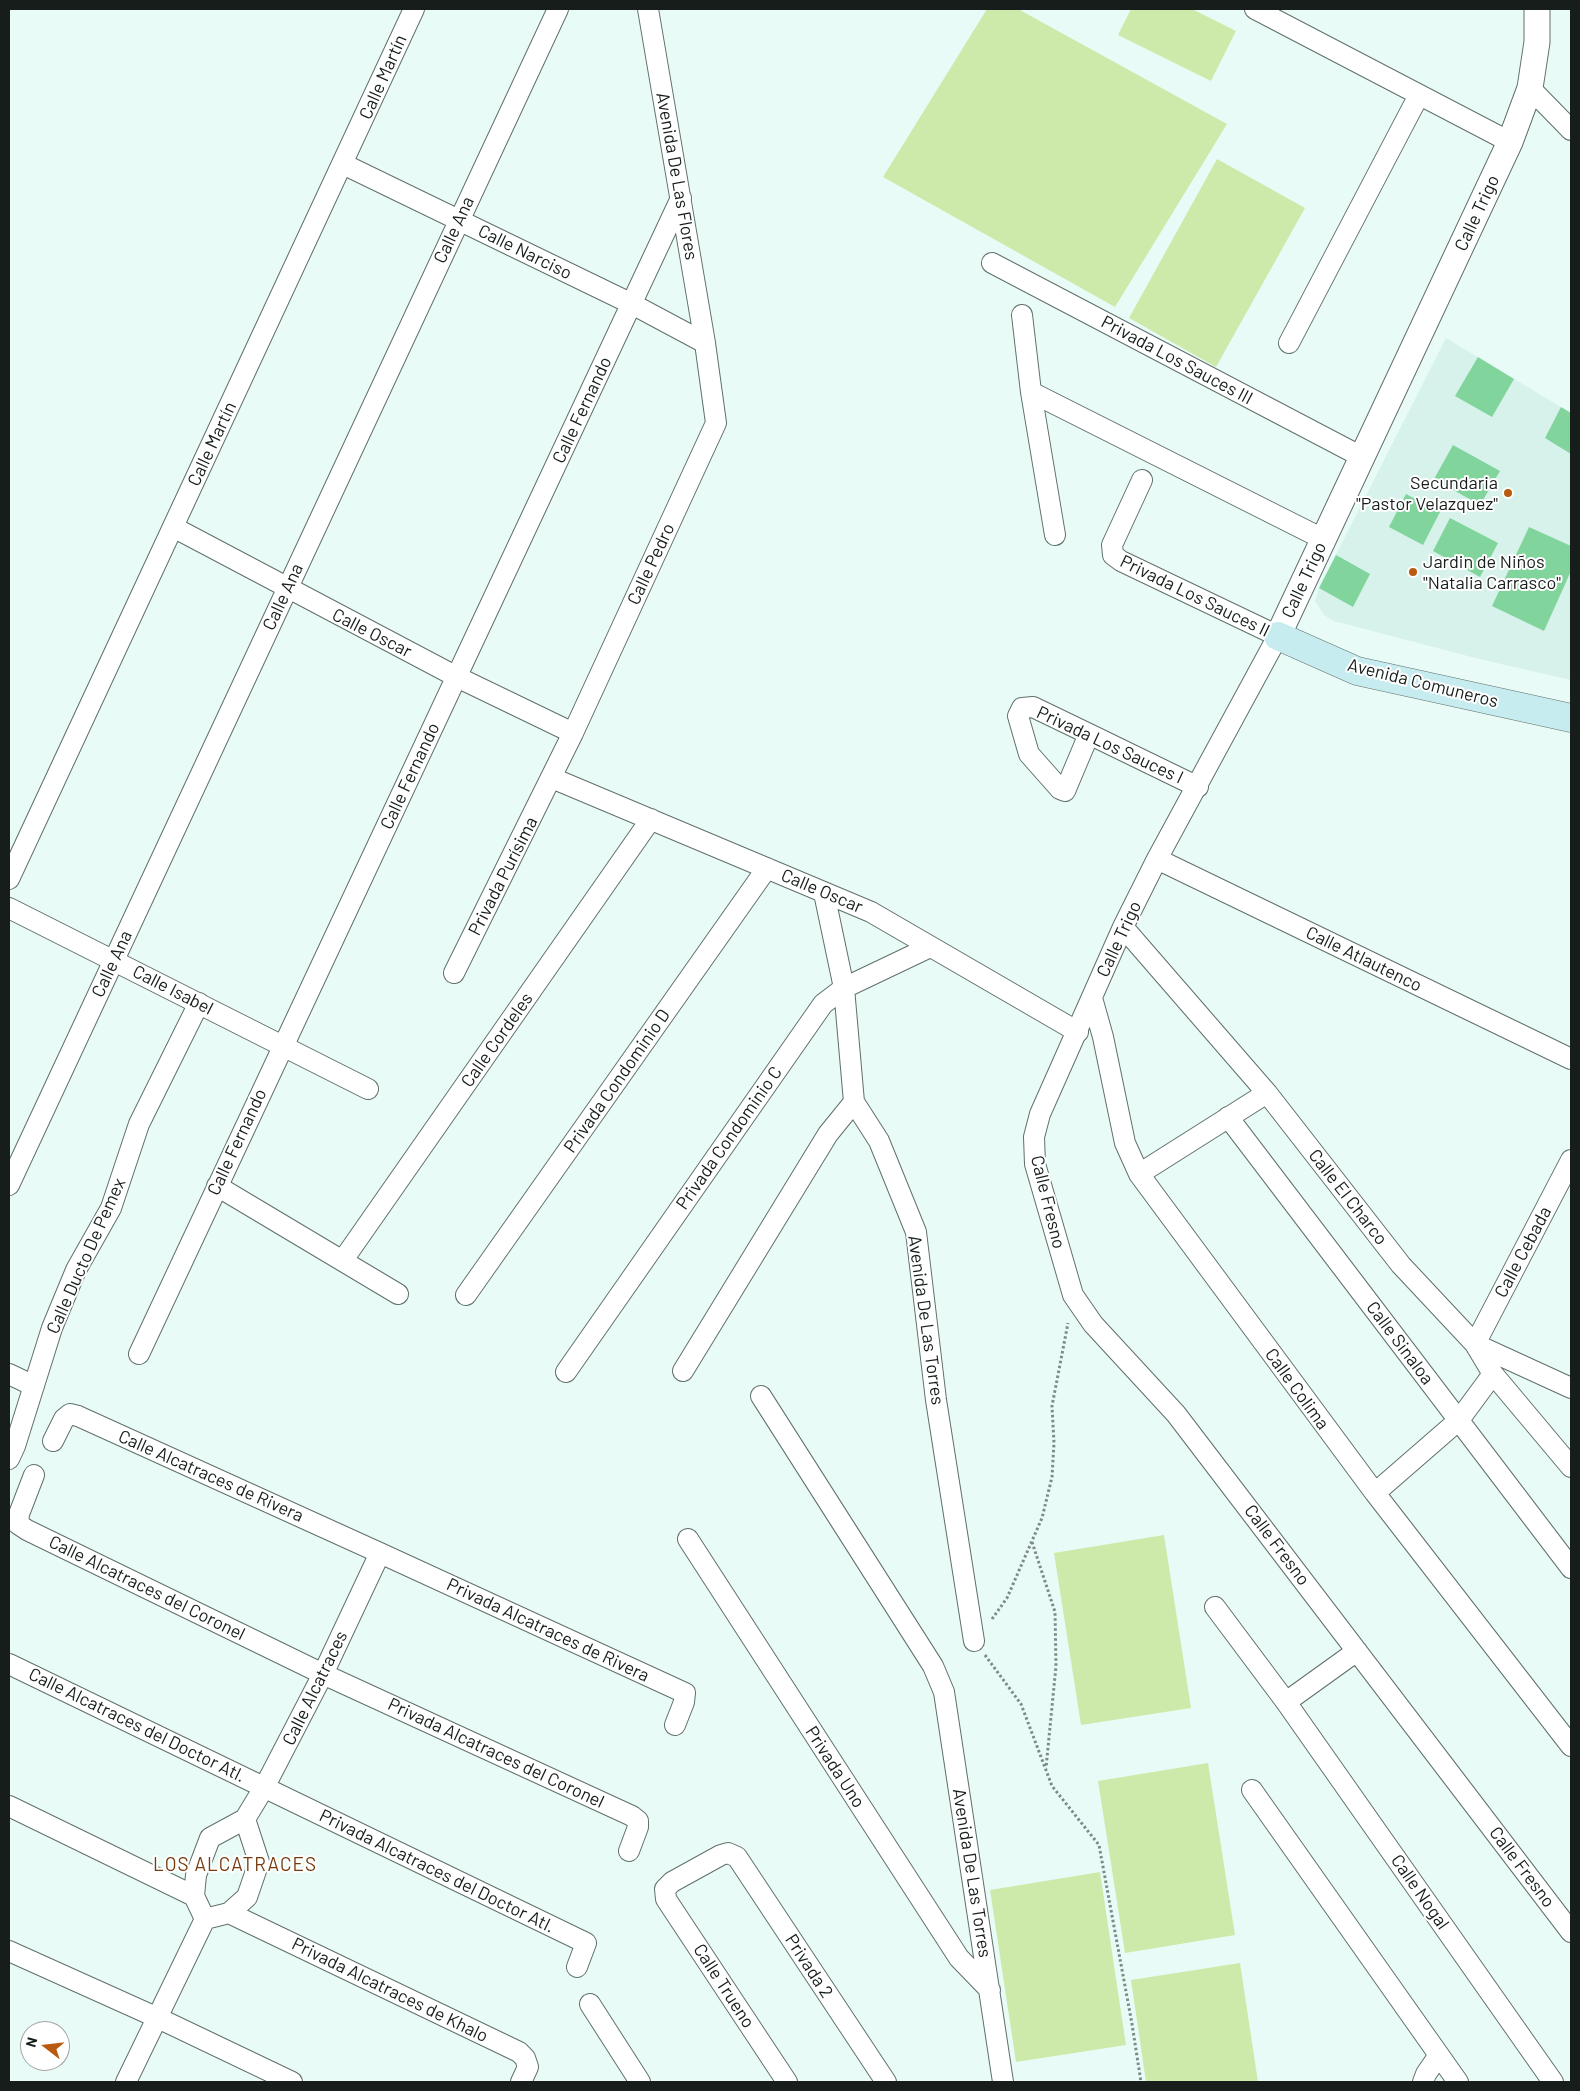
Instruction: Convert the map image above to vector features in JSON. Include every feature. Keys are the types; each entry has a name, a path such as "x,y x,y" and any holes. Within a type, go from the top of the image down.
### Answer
{"main road":[{"name":"Avenida Comuneros","path":"1278,636 1357,671 1571,718"}],"street":[{"name":"Calle Martín","path":"9,879 414,9"},
{"name":"Calle Ana","path":"9,1185 558,9"},
{"name":"Avenida De Las Flores","path":"648,9 705,343"},
{"path":"1255,9 1510,142"},
{"name":"Calle Trigo","path":"1034,1137 1040,1114 1124,927 1158,859 1278,636 1510,142 1530,88 1537,42 1537,9"},
{"path":"1530,88 1571,130"},
{"path":"1290,343 1419,95"},
{"name":"Calle Narciso","path":"343,164 632,304 705,343"},
{"name":"Calle Fernando","path":"139,1354 681,198"},
{"name":"Privada Los Sauces III","path":"992,263 1362,457"},
{"path":"1022,315 1031,392 1054,534"},
{"name":"Calle Pedro","path":"552,778 716,423 705,343"},
{"path":"1031,392 1323,539"},
{"name":"Privada Los Sauces II","path":"1142,480 1112,545 1113,555 1278,636"},
{"name":"Calle Oscar","path":"173,527 456,677 573,733"},
{"name":"Privada Los Sauces I","path":"1089,734 1069,786 1066,791 1060,790 1030,754 1018,716 1022,708 1033,708 1089,734 1198,787"},
{"name":"Calle Oscar","path":"552,778 871,912 930,948 1078,1032"},
{"name":"Privada Purísima","path":"454,974 552,778"},
{"name":"Calle Cordeles","path":"342,1260 651,818"},
{"name":"Calle Atlautenco","path":"1158,859 1571,1060"},
{"name":"Privada Condominio D","path":"466,1295 768,868"},
{"name":"Avenida De Las Torres","path":"824,893 844,988 854,1102 879,1141 916,1232 936,1400 974,1641"},
{"name":"Calle Isabel","path":"9,908 368,1089"},
{"name":"Calle El Charco","path":"1124,927 1266,1093 1401,1265 1475,1344 1494,1374 1571,1467"},
{"name":"Privada Condominio C","path":"566,1372 823,1004 844,988 930,948"},
{"name":"Calle Colima","path":"1092,998 1103,1037 1125,1143 1139,1174 1375,1493 1571,1746"},
{"name":"Calle Ducto De Pemex","path":"9,1459 52,1328 76,1270 111,1208 139,1124 199,1003"},
{"path":"1139,1174 1266,1093"},
{"path":"683,1371 828,1134 854,1102"},
{"name":"Calle Sinaloa","path":"1228,1117 1571,1568"},
{"name":"Calle Fresno","path":"1034,1137 1035,1164 1073,1295 1093,1324 1176,1414 1571,1932"},
{"name":"Calle Cebada","path":"1475,1344 1571,1160"},
{"path":"217,1186 398,1294"},
{"path":"1475,1344 1571,1388"},
{"path":"9,1374 34,1386"},
{"path":"1375,1493 1459,1420 1494,1374"},
{"name":"Avenida De Las Torres","path":"761,1396 933,1666 944,1692 1003,2082"},
{"name":"Calle Alcatraces de Rivera","path":"53,1441 64,1419 70,1414 78,1416 380,1553"},
{"name":"Calle Alcatraces del Coronel","path":"34,1475 19,1514 18,1524 323,1674"},
{"name":"Privada Uno","path":"688,1539 959,1958 990,1990"},
{"name":"Calle Alcatraces","path":"245,1820 266,1786 323,1674 380,1553"},
{"name":"Privada Alcatraces de Rivera","path":"380,1553 685,1693 684,1702 675,1725"},
{"name":"Calle Nogal","path":"1215,1607 1286,1702 1554,2082"},
{"path":"1286,1702 1357,1650"},
{"name":"Calle Alcatraces del Doctor Atl.","path":"9,1664 266,1786"},
{"name":"Privada Alcatraces del Coronel","path":"323,1674 632,1816 638,1821 638,1827 629,1851"},
{"name":"Privada Alcatraces del Doctor Atl.","path":"266,1786 586,1943 578,1967"},
{"path":"1252,1790 1458,2082"},
{"path":"9,1806 194,1896"},
{"path":"126,2082 205,1920 229,1913 248,1897 259,1862 245,1820 210,1838 196,1875 194,1896 205,1920"},
{"name":"Privada 2","path":"665,1889 672,1882 721,1855 728,1853 737,1857 886,2082"},
{"name":"Calle Trueno","path":"665,1889 666,1899 787,2082"},
{"name":"Privada Alcatraces de Khalo","path":"229,1913 518,2052 525,2058 528,2067 520,2082"},
{"path":"9,1951 158,2018 292,2082"},
{"path":"590,2004 640,2082"},
{"path":"1423,2082 1439,2055"}],"path":[{"path":"1073,1295 1052,1406 1054,1443 1052,1477 1042,1518 1007,1598 974,1641 1022,1704 1052,1786 1099,1845 1141,2082"},
{"path":"1032,1542 1055,1612 1056,1666 1046,1769"}],"shaded area":[{"path":"1446,338 1571,413 1571,680 1483,660 1334,621 1324,615 1315,601 1319,588"}],"green space":[{"path":"987,9 1018,9 1227,124 1115,307 883,177"},
{"path":"1131,9 1192,9 1236,31 1211,81 1118,35"},
{"path":"1217,159 1305,208 1216,367 1129,318"},
{"path":"1164,1535 1191,1708 1081,1725 1054,1553"},
{"path":"1208,1763 1235,1935 1125,1953 1098,1781"},
{"path":"1100,1872 1126,2045 1016,2062 990,1890"},
{"path":"1240,1963 1258,2082 1146,2082 1131,1980"}],"building":[{"path":"1478,357 1514,379 1492,417 1455,396"},
{"path":"1561,407 1571,413 1571,454 1545,438"},
{"path":"1453,445 1500,471 1480,505 1434,479"},
{"path":"1406,494 1440,512 1423,545 1389,527"},
{"path":"1450,518 1498,543 1480,577 1433,551"},
{"path":"1529,527 1571,546 1571,571 1544,631 1492,606"},
{"path":"1336,555 1370,574 1353,607 1319,588"}],"place":[{"name":"Secundaria \"Pastor Velazquez\"","path":"1508,493"},
{"name":"Jardin de Niños \"Natalia Carrasco\"","path":"1413,572"}],"district":[{"name":"LOS ALCATRACES","path":"235,1865"}]}
